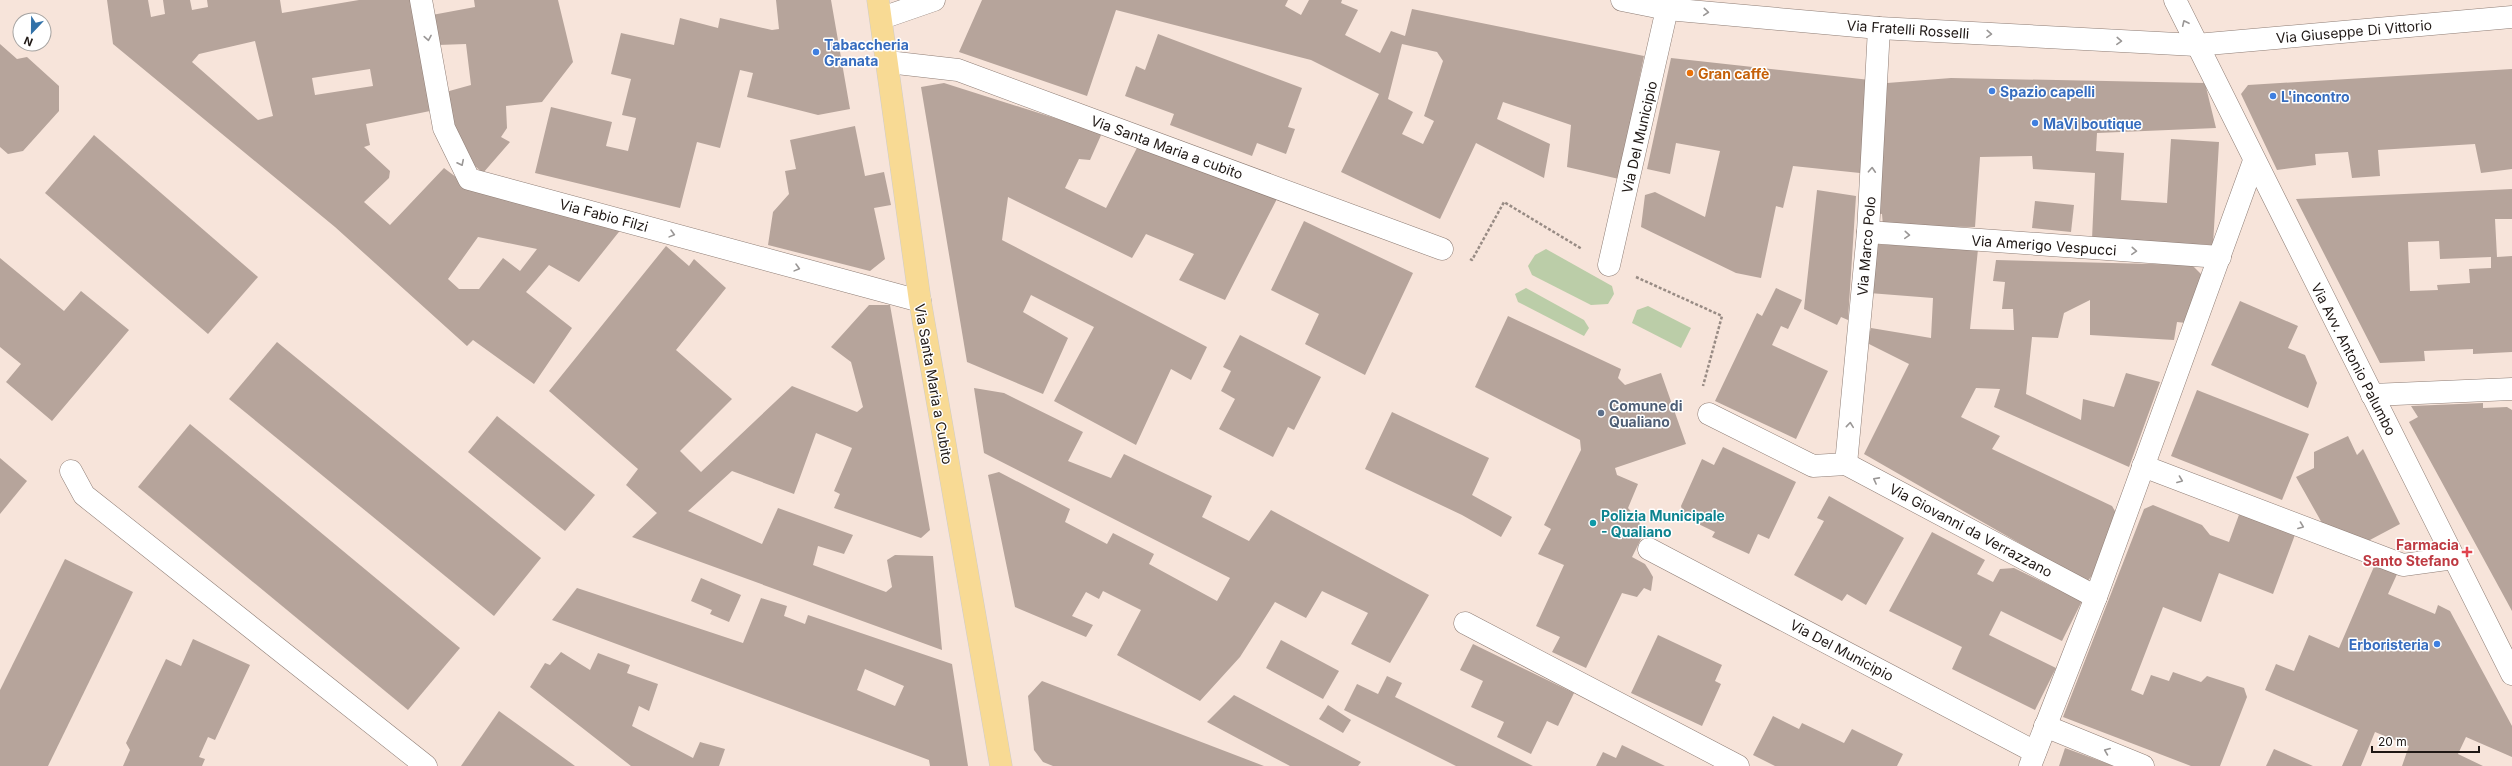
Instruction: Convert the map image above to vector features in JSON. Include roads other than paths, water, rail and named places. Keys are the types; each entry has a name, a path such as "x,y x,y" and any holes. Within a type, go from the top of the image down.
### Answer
{"main road":[{"name":"Via Santa Maria a Cubito","path":"880,9 920,301 1001,766"}],"street":[{"name":"Via Fabio Filzi","path":"421,0 444,128 468,179 920,301"},
{"path":"880,9 934,0"},
{"name":"Via Fratelli Rosselli","path":"1622,0 1667,9 1880,28 2196,45"},
{"name":"Via Avv. Antonio Palumbo","path":"2175,0 2196,45 2454,558 2506,649 2512,674"},
{"name":"Via Del Municipio","path":"1609,265 1667,9"},
{"name":"Via Giuseppe Di Vittorio","path":"2196,45 2512,17"},
{"name":"Via Marco Polo","path":"1846,464 1868,232 1880,28"},
{"name":"Via Santa Maria a cubito","path":"888,62 958,70 1442,248"},
{"path":"2038,744 2096,597 2254,161"},
{"name":"Via Amerigo Vespucci","path":"1868,232 2220,257"},
{"path":"2372,395 2512,389"},
{"path":"1709,414 1813,466 1846,464"},
{"name":"Via Giovanni da Verrazzano","path":"1846,464 2096,597"},
{"path":"2143,466 2403,565 2454,558"},
{"path":"71,471 84,495 426,766"},
{"name":"Via Del Municipio","path":"1649,549 2038,744 2143,766"},
{"path":"1465,624 1738,766"}],"place":[{"name":"Tabaccheria Granata","path":"816,52"},
{"name":"Gran caffè","path":"1690,73"},
{"name":"Spazio capelli","path":"1992,91"},
{"name":"L'incontro","path":"2273,96"},
{"name":"MaVi boutique","path":"2035,123"},
{"name":"Comune di Qualiano","path":"1601,413"},
{"name":"Polizia Municipale - Qualiano","path":"1593,523"},
{"name":"Farmacia Santo Stefano","path":"2467,552"},
{"name":"Erboristeria","path":"2437,644"}]}
